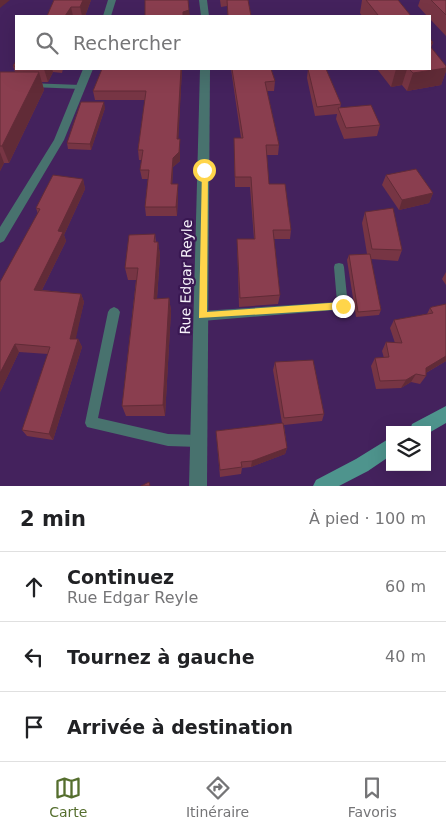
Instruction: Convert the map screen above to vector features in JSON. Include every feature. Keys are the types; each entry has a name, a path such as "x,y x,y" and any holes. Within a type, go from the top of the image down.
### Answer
{"main road":[{"path":"425,426 446,414"},
{"path":"322,486 362,465 386,449"}],"street":[{"path":"107,15 112,0"},
{"path":"203,0 205,15"},
{"path":"0,238 59,140 88,70"},
{"name":"Rue Edgar Reyle","path":"198,486 206,70"}],"lane":[{"path":"18,84 81,87"},
{"path":"202,316 343,306 338,267"},
{"path":"114,312 91,423 168,440 199,441"}],"building":[{"path":"54,0 83,0 80,7 71,7 66,15 47,15"},
{"path":"145,0 188,0 189,10 183,12 183,15 145,15"},
{"path":"227,0 248,0 251,15 228,15"},
{"path":"366,0 398,0 410,15 378,15"},
{"path":"431,0 446,0 446,15"},
{"path":"431,47 446,66 446,68 413,73 410,70 431,70"},
{"path":"102,70 181,70 177,139 180,139 179,152 173,158 171,184 178,184 176,207 145,207 149,170 140,170 143,150 138,150 146,91 93,91"},
{"path":"232,70 271,70 275,81 265,82 279,145 266,145 269,184 285,184 291,230 273,230 280,295 240,298 237,239 255,239 251,177 235,177 234,138 243,138"},
{"path":"308,70 326,70 341,104 317,107"},
{"path":"0,72 39,72 2,146 0,146"},
{"path":"81,102 104,102 90,144 67,143"},
{"path":"371,105 380,125 346,128 338,108"},
{"path":"416,169 433,193 402,200 386,175"},
{"path":"53,175 83,179 58,231 63,232 34,290 81,294 70,339 78,339 49,434 22,430 50,347 15,344 0,373 0,282 40,209 36,208"},
{"path":"393,208 402,250 372,249 365,212"},
{"path":"155,234 154,242 158,242 154,299 169,298 163,405 122,406 138,268 125,268 129,235"},
{"path":"370,254 381,310 358,312 349,255"},
{"path":"446,304 446,356 426,368 426,376 416,374 406,380 380,381 375,358 389,357 386,342 402,343 394,320 433,313 430,308"},
{"path":"313,360 324,414 284,418 275,362"},
{"path":"283,423 287,448 252,461 241,462 242,467 220,470 216,431"},
{"path":"149,482 150,486 141,486"}],"route":[{"path":"204,170 202,316 282,312 343,306"}]}
